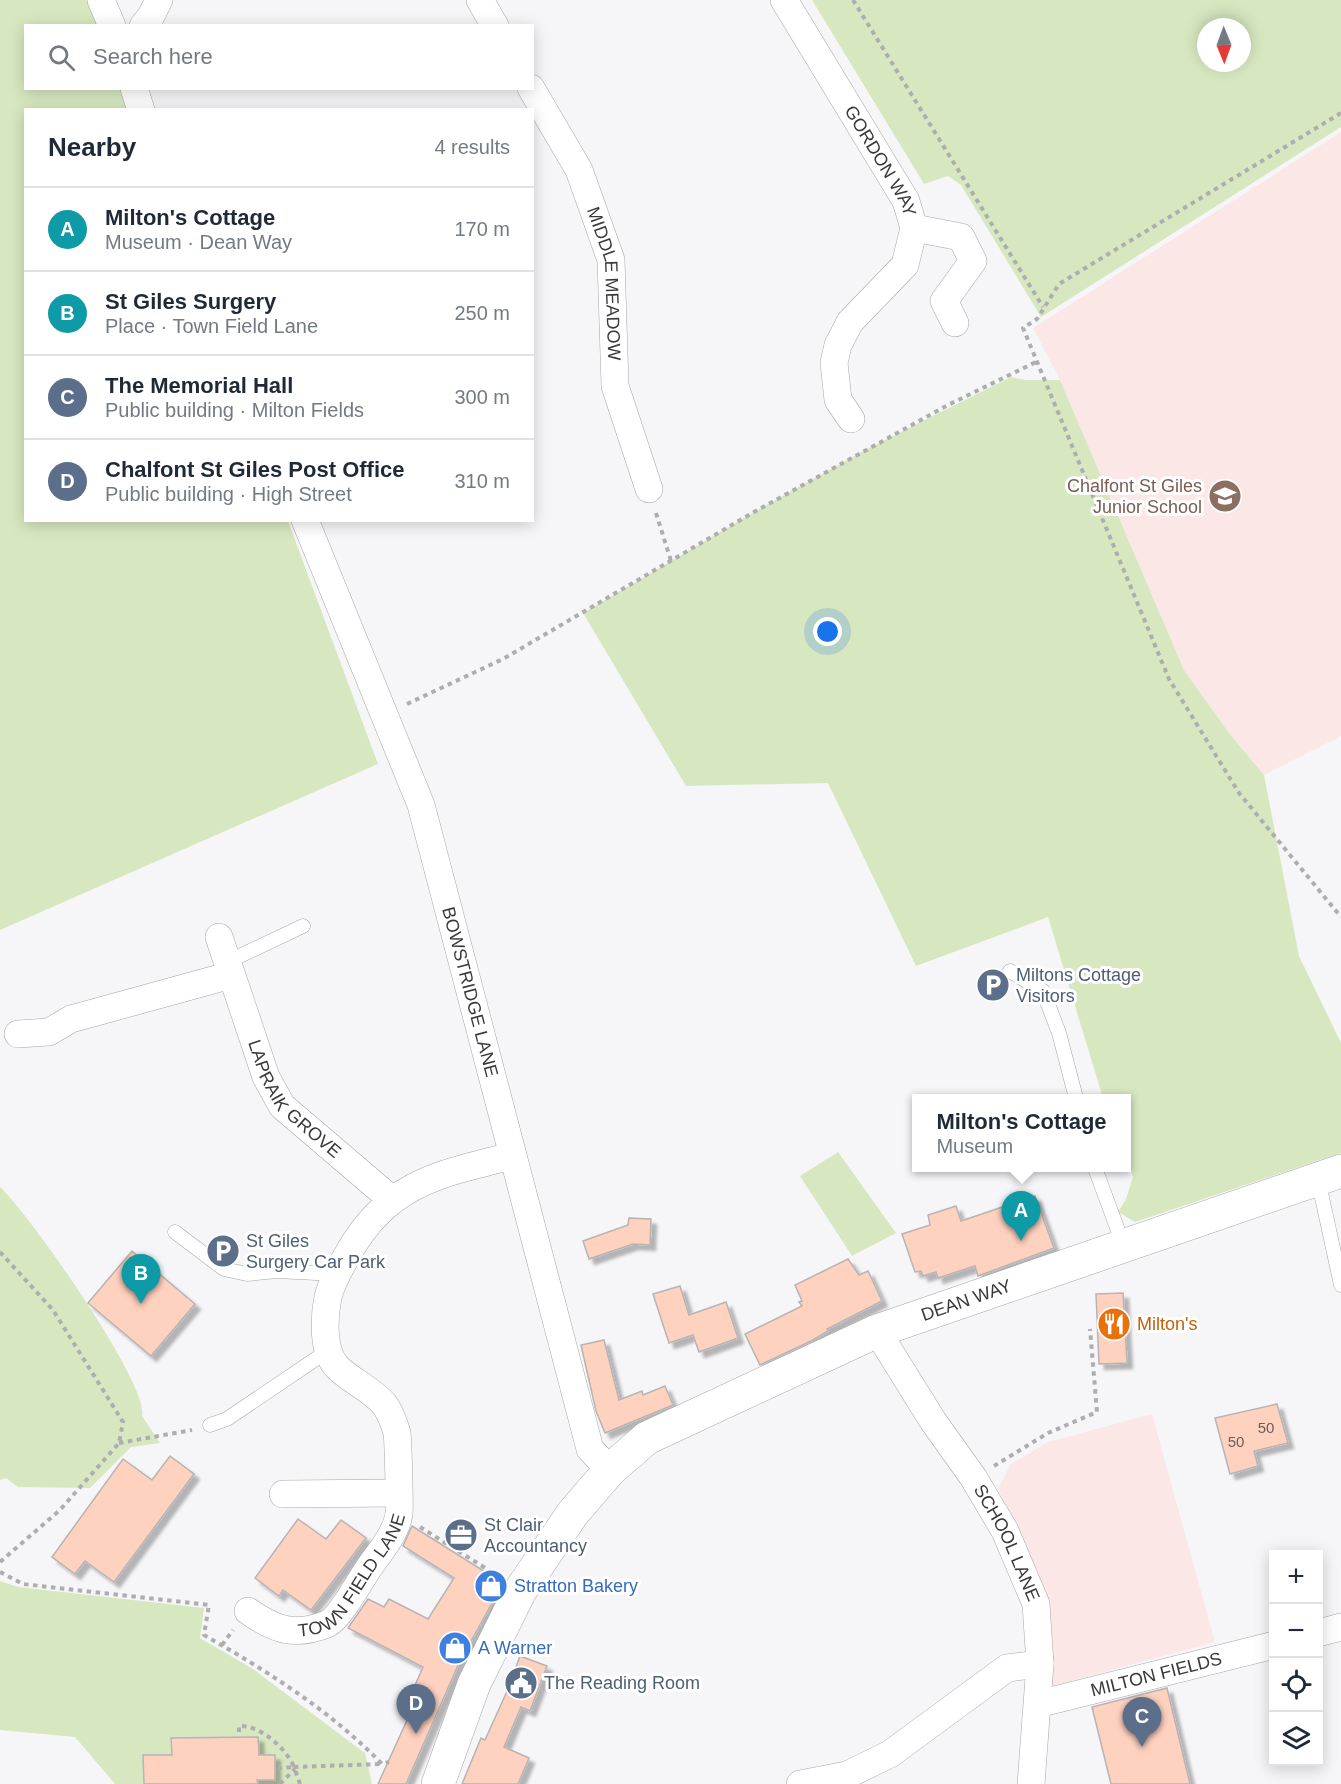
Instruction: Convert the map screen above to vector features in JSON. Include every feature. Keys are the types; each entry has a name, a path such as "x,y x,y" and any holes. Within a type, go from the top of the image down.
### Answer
{"street":[{"path":"101,0 111,24"},
{"path":"145,24 159,0"},
{"path":"480,0 494,24"},
{"name":"GORDON WAY","path":"784,0 906,201 914,228 905,265 850,322 838,345 834,363 838,400 850,418"},
{"path":"135,90 140,108"},
{"name":"MIDDLE MEADOW","path":"532,90 579,170 611,260 615,386 649,489"},
{"path":"914,228 961,237 973,261 944,301 955,323"},
{"name":"BOWSTRIDGE LANE","path":"306,522 421,805 511,1156 590,1449 610,1470"},
{"name":"LAPRAIK GROVE","path":"219,937 266,1077 282,1106 392,1199"},
{"path":"18,1034 49,1032 71,1019 229,968"},
{"name":"TOWN FIELD LANE","path":"248,1611 268,1625 287,1630 306,1631 331,1622 390,1537 399,1504 397,1433 385,1405 336,1366 329,1350 326,1319 328,1296 336,1274 371,1219 392,1199 418,1184 446,1173 511,1156"},
{"name":"DEAN WAY","path":"438,1784 474,1684 520,1591 573,1513 610,1470 647,1438 877,1331 1072,1273 1123,1244 1329,1175"},
{"name":"SCHOOL LANE","path":"877,1331 933,1421 973,1477 1005,1531 1036,1604 1040,1664 1031,1784"},
{"name":"TOWN FIELD LANE","path":"283,1494 399,1504"},
{"path":"1323,1632 1341,1628"},
{"name":"MILTON FIELDS","path":"1038,1704 1269,1645"},
{"path":"800,1784 847,1775 890,1754 1007,1668 1040,1664"}],"lane":[{"path":"229,968 303,926"},
{"path":"1010,971 1043,991 1059,1033 1075,1094"},
{"path":"1097,1172 1123,1244"},
{"path":"1329,1175 1341,1285"},
{"path":"175,1232 224,1269 247,1274 277,1271 336,1274"},
{"path":"210,1425 237,1413 329,1350"}],"path":[{"path":"853,0 1042,307"},
{"path":"1341,112 1059,284 1042,307 1037,319 1023,328 1169,679 1239,793 1341,917"},
{"path":"385,714 503,659 878,443 1038,361"},
{"path":"649,489 671,561"},
{"path":"0,1252 53,1310 123,1422 119,1443 60,1510 0,1562"},
{"path":"973,1477 1048,1433 1097,1412 1090,1329"},
{"path":"119,1443 177,1435 210,1425"},
{"path":"399,1504 520,1591"},
{"path":"0,1572 23,1584 209,1605 204,1635 257,1666 324,1713 382,1764"},
{"path":"239,1732 239,1726 255,1727 291,1760 300,1784"},
{"path":"278,1768 388,1762"},
{"path":"280,1784 294,1768"}],"shaded area":[{"name":"Chalfont St Giles Junior School","path":"1341,132 1341,736 1264,775 1229,733 1184,670 1060,380 1033,328"},
{"path":"1152,1414 1215,1642 1052,1686 1047,1608 998,1488 1011,1464 1048,1442"}],"green space":[{"path":"0,0 97,0 107,24 24,24 24,90 130,90 137,108 24,108 24,522 288,522 378,764 0,930"},
{"path":"812,0 1341,0 1341,127 1041,317 961,185 948,176 924,184"},
{"path":"1011,377 1026,380 1060,380 1184,670 1229,733 1264,775 1299,956 1341,1043 1341,1153 1135,1222 1118,1212 1126,1199 1133,1177 1131,1170 1131,1094 1102,1094 1048,917 916,966 828,783 686,786 583,613 754,512 867,449"},
{"path":"838,1152 896,1233 852,1256 800,1176"},
{"path":"0,1187 35,1229 85,1300 128,1372 140,1399 142,1416 160,1443 131,1447 90,1488 18,1487 6,1478 0,1480"},
{"path":"0,1581 18,1587 204,1608 200,1638 253,1669 365,1753 372,1784 115,1784 75,1737 0,1730"}],"building":[{"path":"1035,1196 1054,1248 978,1276 975,1266 938,1278 936,1272 923,1276 921,1271 915,1272 902,1234 930,1225 928,1215 956,1206 961,1221"},
{"path":"629,1218 651,1219 650,1245 633,1244 589,1259 583,1241 628,1225"},
{"path":"132,1251 195,1304 151,1356 88,1303"},
{"path":"848,1259 859,1275 868,1271 882,1301 827,1329 828,1331 811,1341 760,1365 745,1334 802,1306 795,1285"},
{"path":"680,1286 689,1315 726,1302 738,1338 699,1352 693,1335 669,1343 653,1294"},
{"path":"1123,1293 1127,1363 1099,1364 1096,1294"},
{"path":"604,1340 619,1400 642,1391 643,1395 665,1386 673,1405 605,1433 596,1411 581,1345"},
{"path":"1277,1404 1288,1443 1254,1451 1258,1466 1230,1474 1215,1418"},
{"path":"170,1456 194,1474 114,1582 85,1561 75,1574 52,1557 123,1459 152,1480"},
{"path":"298,1519 326,1539 341,1520 366,1538 311,1610 283,1590 279,1596 255,1578"},
{"path":"412,1526 503,1583 459,1663 406,1784 378,1784 408,1718 402,1715 423,1667 348,1628 368,1599 384,1607 389,1599 428,1619 454,1578 403,1546"},
{"path":"520,1656 547,1666 530,1711 521,1707 504,1747 529,1758 518,1784 462,1784 481,1738 485,1740"},
{"path":"1167,1688 1190,1784 1111,1784 1092,1707"},
{"path":"258,1737 259,1755 275,1755 275,1780 257,1780 258,1784 144,1784 143,1755 172,1755 171,1738"}],"place":[{"name":"Chalfont St Giles Junior School","path":"1225,496"},
{"name":"Miltons Cottage Visitors","path":"993,985"},
{"name":"Milton's Cottage","path":"1021,1241"},
{"name":"St Giles Surgery Car Park","path":"223,1251"},
{"name":"St Giles Surgery","path":"141,1304"},
{"name":"Milton's","path":"1114,1324"},
{"name":"St Clair Accountancy","path":"461,1535"},
{"name":"Stratton Bakery","path":"491,1586"},
{"name":"A Warner","path":"455,1648"},
{"name":"The Reading Room","path":"521,1683"},
{"name":"Chalfont St Giles Post Office","path":"416,1734"},
{"name":"The Memorial Hall","path":"1142,1747"}]}
